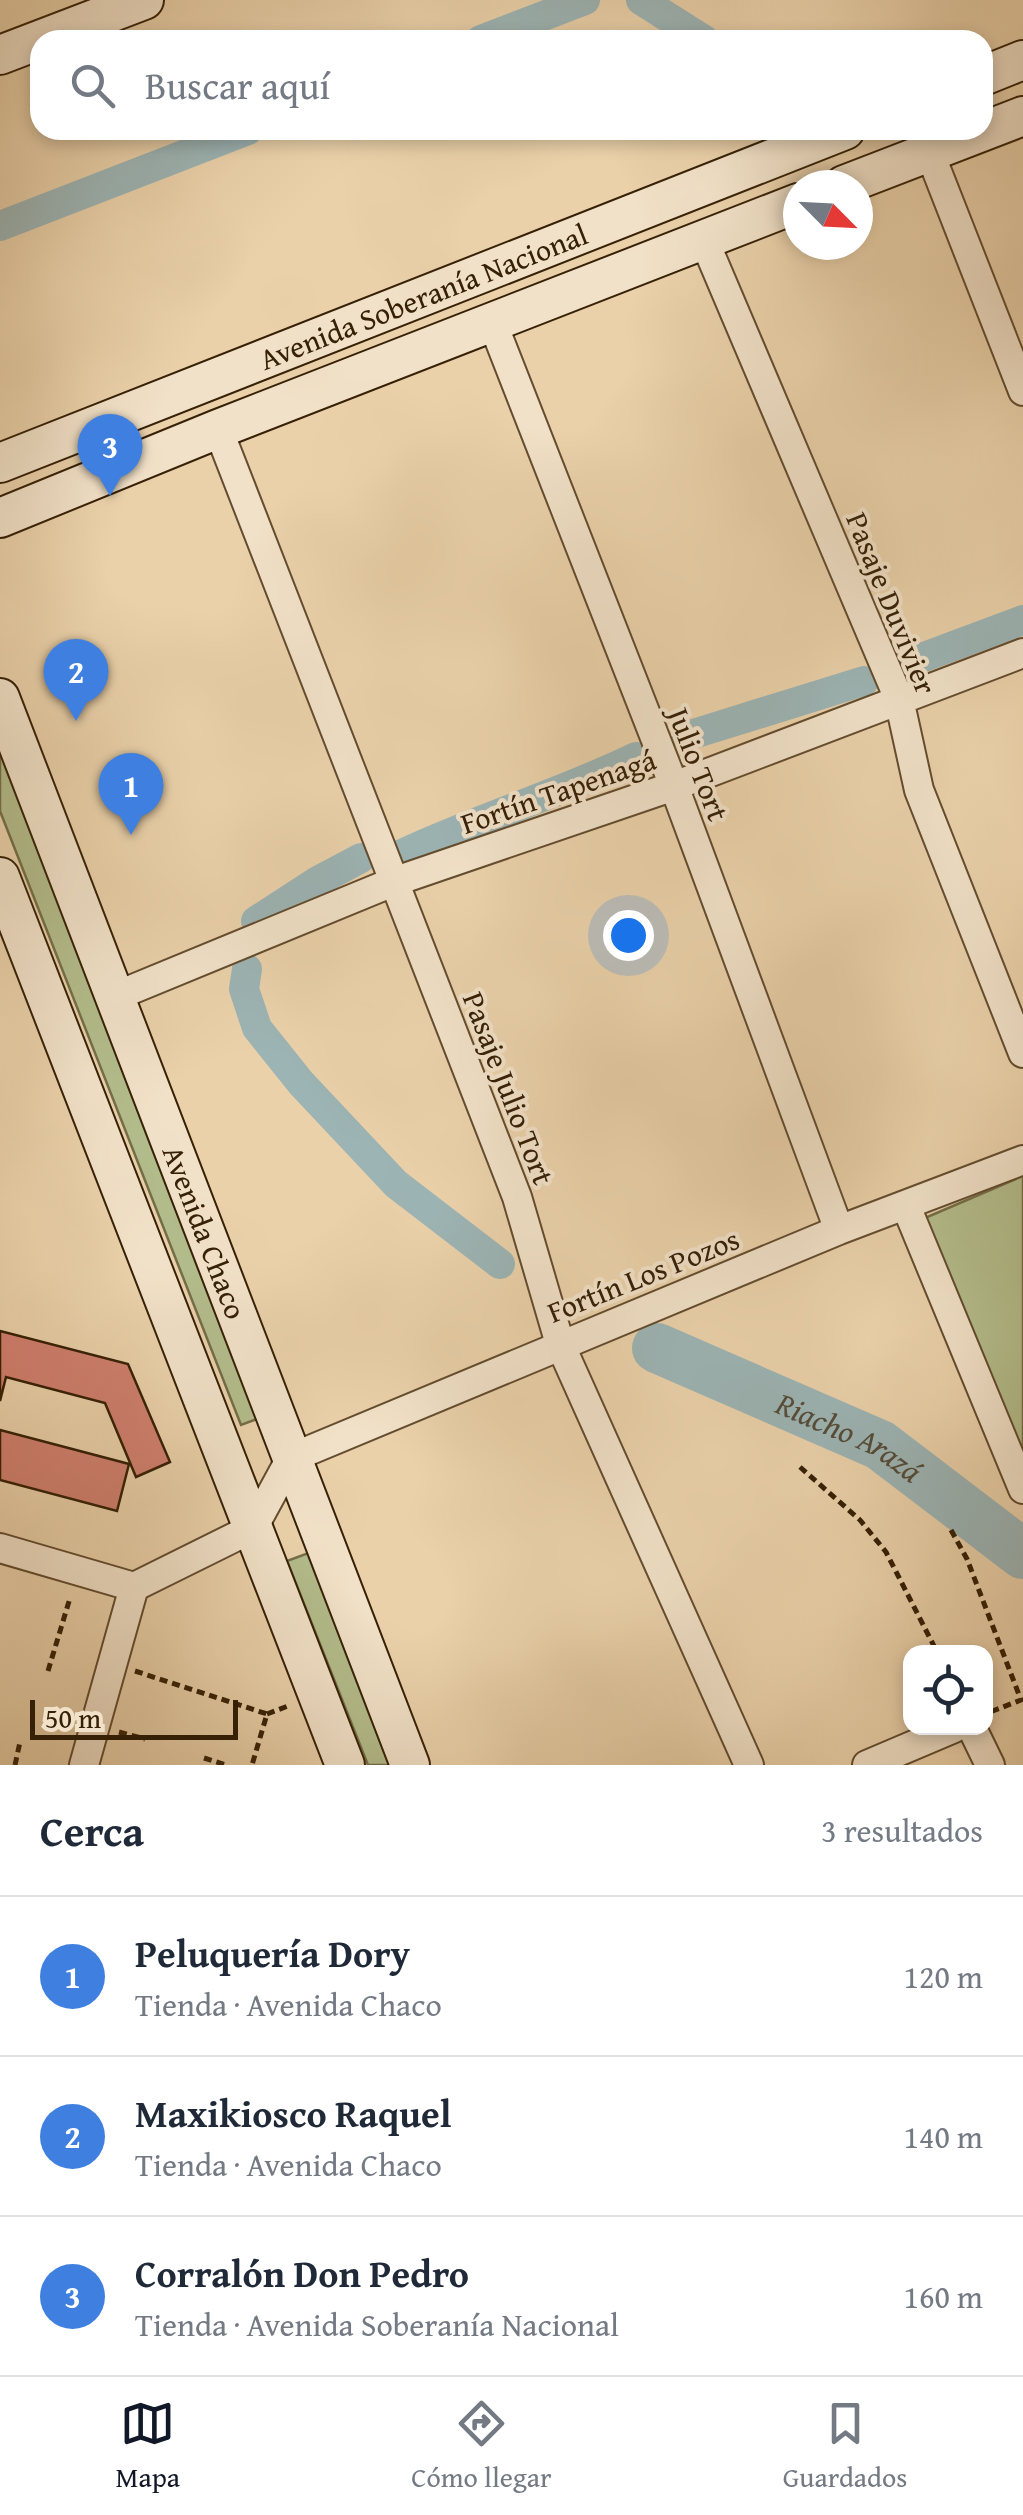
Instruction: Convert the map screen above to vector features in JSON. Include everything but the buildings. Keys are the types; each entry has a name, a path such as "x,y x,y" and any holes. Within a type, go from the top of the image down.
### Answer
{"main road":[{"path":"65,30 144,0"},
{"path":"0,55 30,44"},
{"path":"993,72 1023,60"},
{"path":"993,127 1023,116"},
{"name":"Avenida Soberanía Nacional","path":"0,463 821,140"},
{"path":"873,174 960,140"},
{"name":"Avenida Soberanía Nacional","path":"0,518 218,428 783,209"},
{"name":"Avenida Chaco","path":"0,698 410,1765"},
{"name":"Avenida Chaco","path":"0,877 345,1765"}],"street":[{"path":"929,152 1023,391"},
{"name":"Pasaje Duvivier","path":"704,240 900,699 919,790 1023,1053"},
{"name":"Julio Tort","path":"493,324 674,786 839,1230"},
{"name":"Pasaje Julio Tort","path":"218,428 517,1197 560,1344 749,1765"},
{"name":"Fortín Tapenagá","path":"116,996 393,882 674,786 1023,654"},
{"name":"Fortín Los Pozos","path":"291,1458 839,1230 1023,1160"},
{"path":"906,1206 1023,1489"},
{"path":"0,1548 134,1587 252,1528 291,1458"},
{"path":"84,1765 134,1587"},
{"path":"867,1765 938,1735"},
{"path":"975,1735 990,1765"}],"path":[{"path":"800,1467 860,1520 886,1552 933,1645"},
{"path":"951,1530 968,1559 1021,1700 993,1711"},
{"path":"48,1671 78,1571"},
{"path":"113,1664 267,1714 252,1765"},
{"path":"14,1765 20,1742"},
{"path":"204,1758 226,1765"}],"green space":[{"path":"0,741 265,1416 241,1425 0,811"},
{"path":"1023,1176 1023,1461 925,1218"},
{"path":"311,1552 396,1765 368,1765 287,1561"}],"waterway":[{"path":"507,30 585,0"},
{"name":"Riacho Arazá","path":"641,0 688,30"},
{"path":"0,226 222,140"},
{"name":"Riacho Arazá","path":"908,663 1023,620"},
{"name":"Riacho Arazá","path":"687,736 864,681"},
{"name":"Riacho Arazá","path":"402,854 636,757"},
{"name":"Riacho Arazá","path":"256,921 361,858"},
{"name":"Riacho Arazá","path":"247,969 244,989 257,1028 301,1083 396,1184 500,1264"},
{"name":"Riacho Arazá","path":"657,1348 880,1445 1023,1554"}],"place":[{"name":"Corralón Don Pedro","path":"110,496"},
{"name":"Maxikiosco Raquel","path":"76,721"},
{"name":"Peluquería Dory","path":"131,835"}]}
